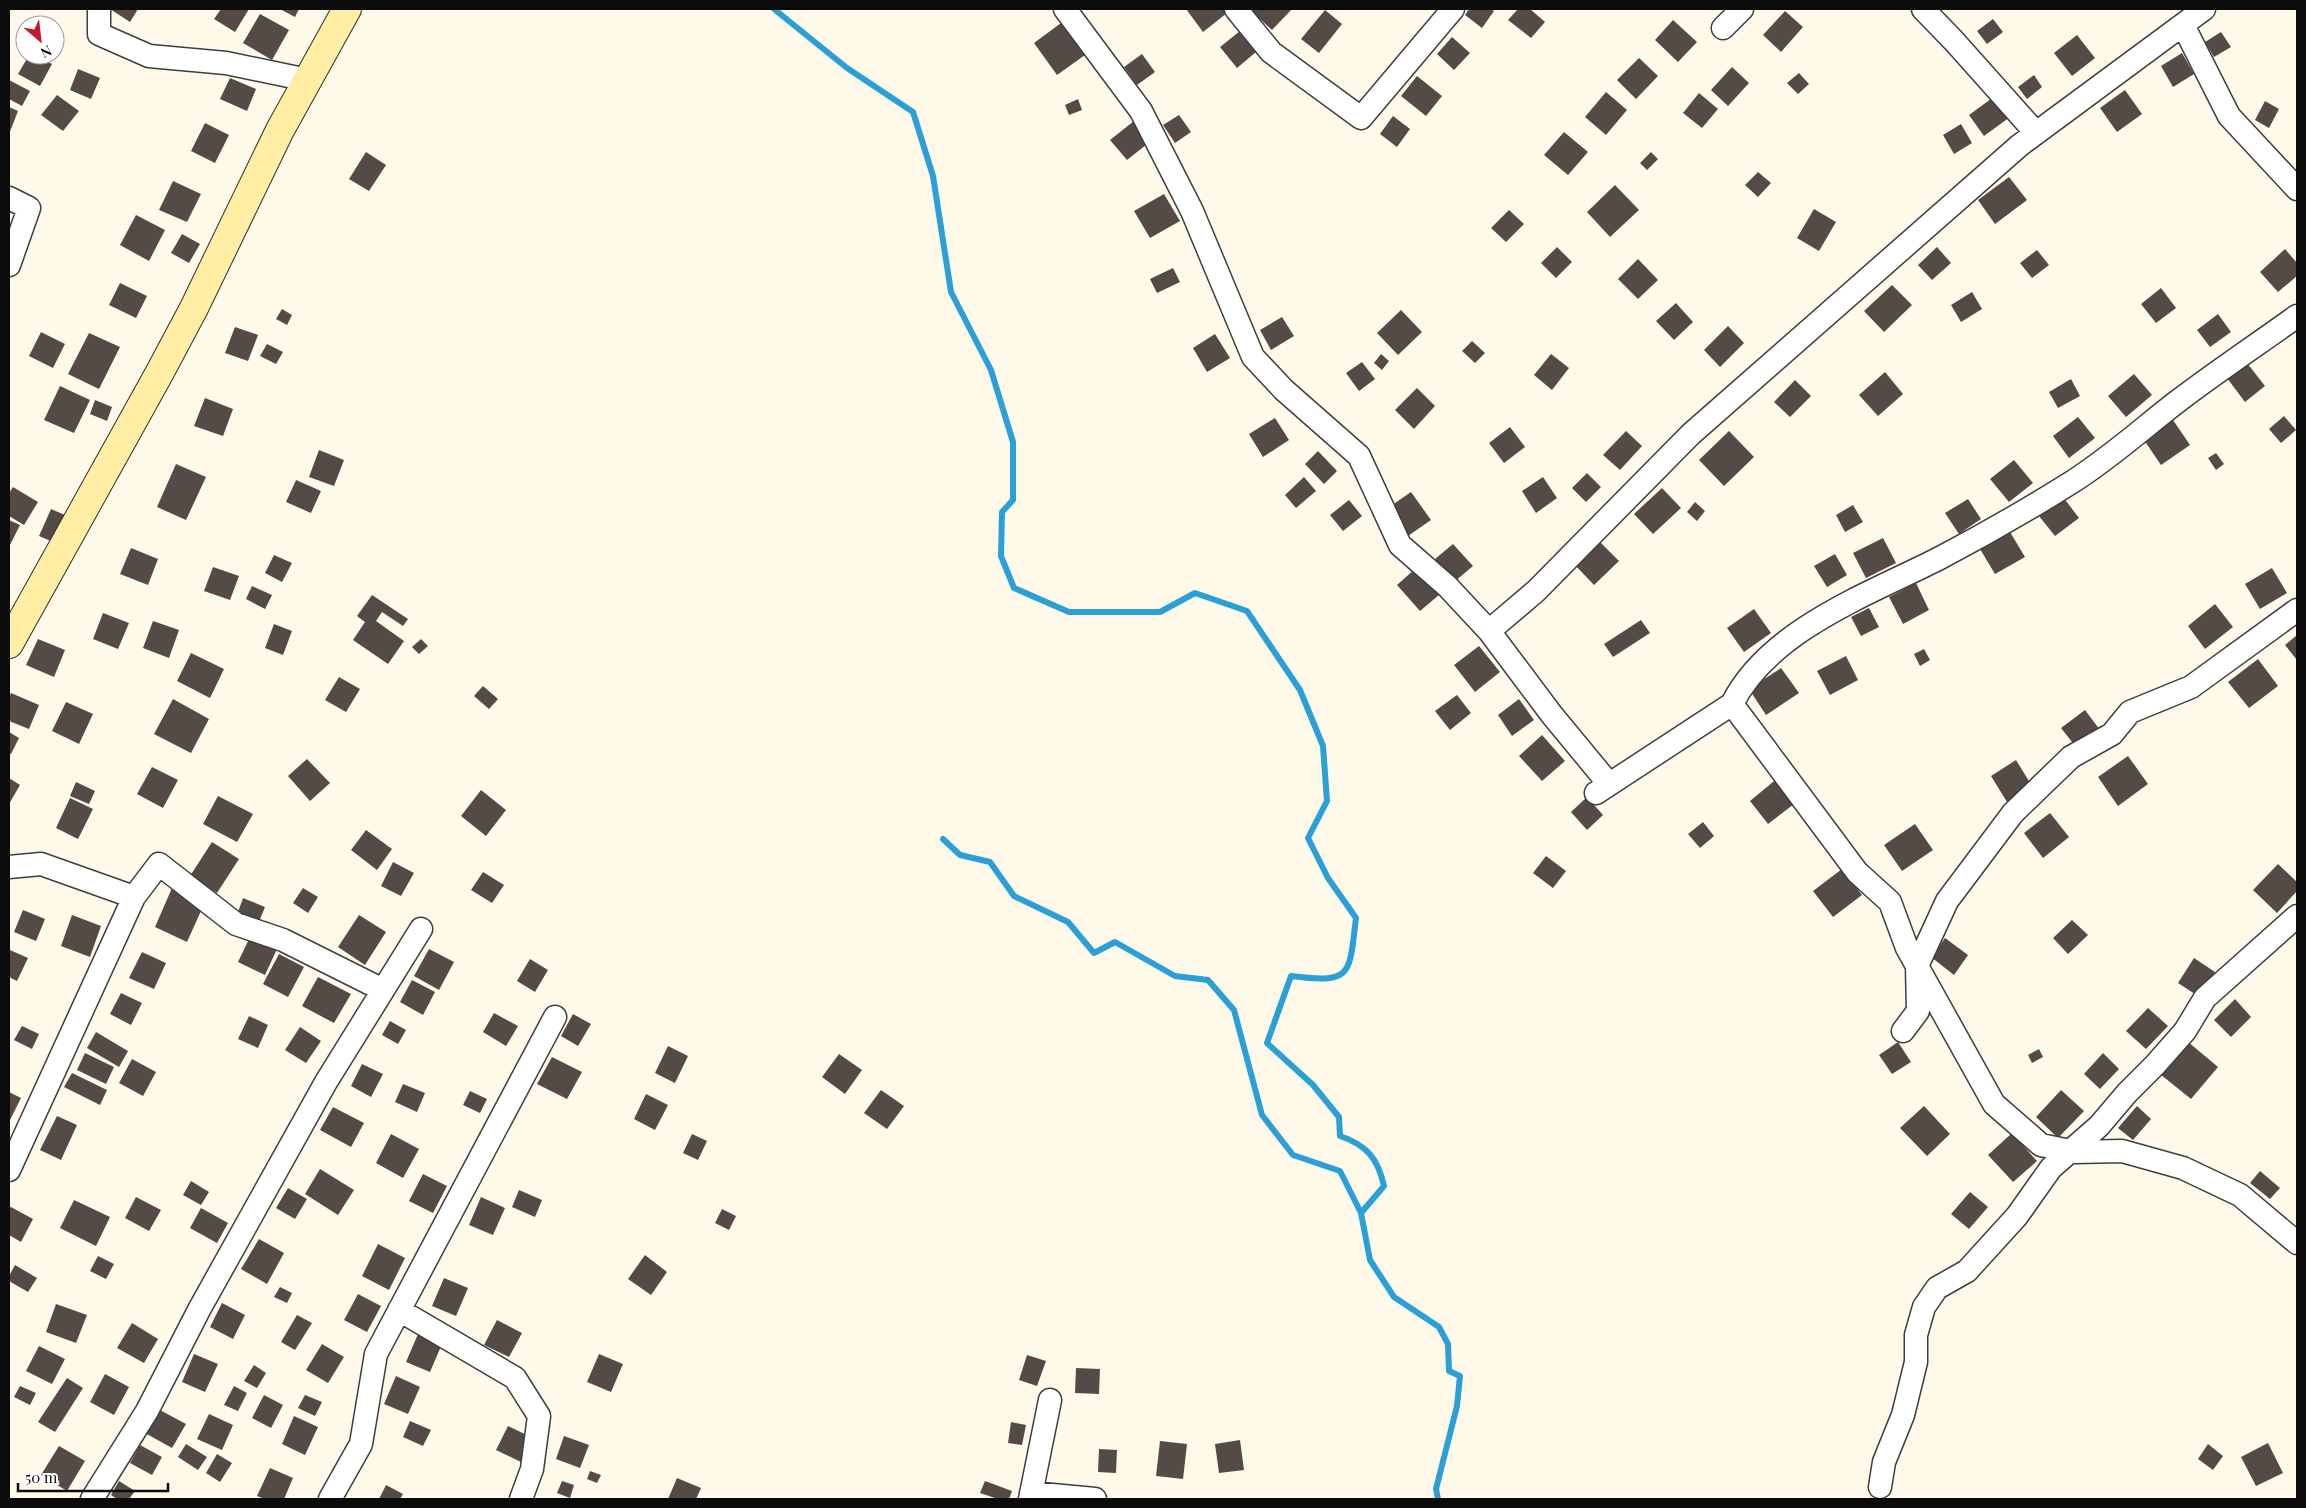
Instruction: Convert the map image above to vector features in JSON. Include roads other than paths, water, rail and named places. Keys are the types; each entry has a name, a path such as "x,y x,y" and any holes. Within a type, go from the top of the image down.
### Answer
{"street":[{"path":"99,9 99,34 149,56 226,63 308,80"},
{"path":"9,644 181,332 280,130 347,9"},
{"path":"1065,9 1146,120 1192,211 1253,357 1284,390 1359,456 1400,545 1447,586 1489,631 1552,715 1603,789 1732,704 1740,688 1767,656 1820,619 1875,588 1946,554 2074,480 2132,439 2179,400 2297,316"},
{"path":"1236,9 1271,52 1361,118 1453,9"},
{"path":"1723,28 1742,9"},
{"path":"1923,9 1961,48 2036,133"},
{"path":"1489,631 1536,591 1691,434 2020,145 2204,9"},
{"path":"2183,25 2230,116 2297,188"},
{"path":"9,198 29,208 9,265"},
{"path":"1903,1031 1918,1011 1917,966 1947,901 2013,813 2071,757 2112,734 2130,712 2191,688 2297,610"},
{"path":"1732,704 1856,872 1890,902 1907,948 1994,1104 2040,1144 2069,1150 2122,1151 2183,1168 2240,1195 2297,1243"},
{"path":"9,868 40,864 134,897"},
{"path":"9,1170 134,897 159,864 236,924 283,940 383,990"},
{"path":"1880,1487 1884,1462 1903,1415 1916,1362 1916,1335 1924,1307 1937,1288 1967,1270 2017,1216 2051,1168 2069,1150 2099,1126 2127,1093 2155,1066 2185,1031 2205,998 2297,916"},
{"path":"92,1499 147,1411 200,1308 326,1082 421,929"},
{"path":"330,1499 361,1444 376,1354 555,1017"},
{"path":"399,1310 516,1378 539,1416 532,1469 521,1499"},
{"path":"1050,1400 1030,1496 1095,1499"}],"waterway":[{"path":"774,9 847,68 913,112 933,176 951,292 991,370 1013,442 1013,500 1002,512 1001,556 1014,588 1069,612 1160,612 1195,593 1247,611 1300,690 1323,746 1327,801 1308,838 1328,878 1356,918 1349,964 1337,976 1326,978 1291,976 1267,1043 1313,1085 1339,1117 1340,1136 1357,1144 1370,1154 1375,1161 1384,1186 1361,1213 1370,1260 1394,1297 1439,1327 1448,1344 1449,1371 1460,1376 1457,1406 1436,1489 1438,1499"},
{"path":"943,839 960,855 990,862 1014,896 1068,922 1094,953 1115,942 1175,976 1208,980 1234,1010 1262,1115 1293,1155 1340,1171 1361,1213"}]}
